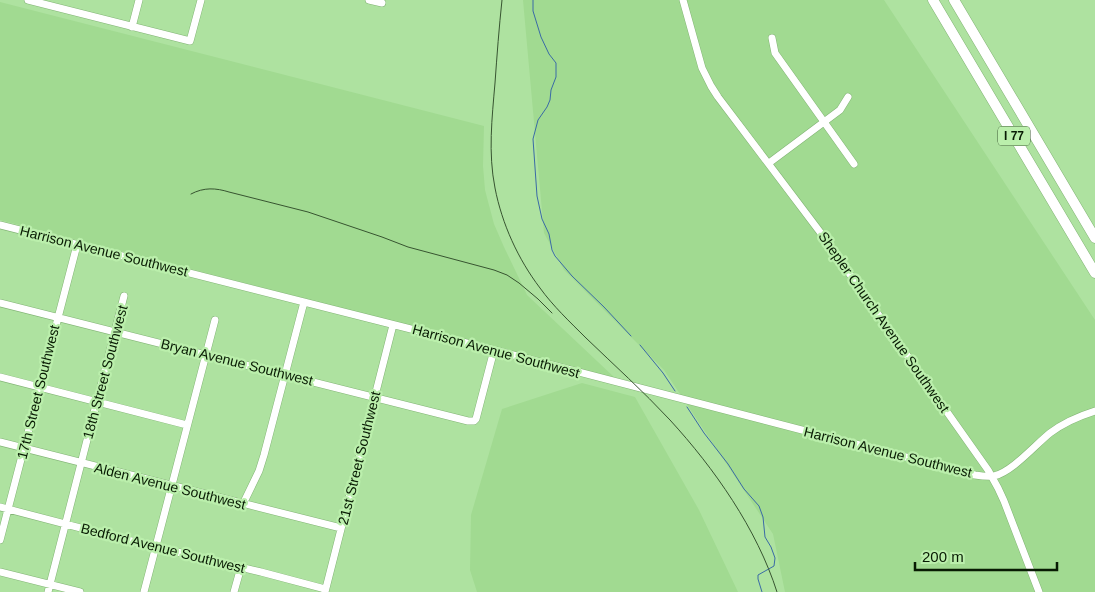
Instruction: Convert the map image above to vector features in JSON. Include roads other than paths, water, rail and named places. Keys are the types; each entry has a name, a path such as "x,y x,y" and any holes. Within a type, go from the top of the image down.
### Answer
{"highway":[{"path":"926,0 980,87 1008,127"},
{"name":"I 77","path":"933,0 1095,273"},
{"name":"I 77","path":"954,0 1095,238"},
{"path":"959,0 999,68 1006,88"}],"street":[{"path":"28,0 190,41 200,0"},
{"path":"132,26 139,0"},
{"path":"369,0 382,3"},
{"name":"Shepler Church Avenue Southwest","path":"683,0 702,68 711,86 820,232 992,477 1004,501 1039,592"},
{"path":"772,38 775,53 854,164"},
{"path":"769,163 840,110 848,97"},
{"name":"Harrison Avenue Southwest","path":"0,225 494,350 975,475 992,477"},
{"name":"17th Street Southwest","path":"0,540 77,245"},
{"name":"18th Street Southwest","path":"49,588 124,296"},
{"path":"243,504 259,471 304,302"},
{"name":"Bryan Avenue Southwest","path":"0,303 468,421 476,419 494,350"},
{"path":"144,592 215,320"},
{"name":"21st Street Southwest","path":"325,591 393,325"},
{"path":"0,377 187,425"},
{"path":"992,477 1010,467 1059,427 1075,418 1095,411"},
{"name":"Alden Avenue Southwest","path":"0,442 341,528"},
{"name":"Bedford Avenue Southwest","path":"0,507 325,591"},
{"path":"234,592 241,568"},
{"path":"0,572 49,588 80,592"}],"waterway":[{"path":"533,0 533,11 541,37 549,54 556,63 556,77 551,90 550,100 538,120 533,139 537,196 542,219 549,234 555,256 631,336"},
{"path":"640,345 675,391"},
{"path":"687,407 744,489 759,506 763,517 765,537 775,558 774,566 758,575 762,592"}],"railway":[{"path":"502,0 491,149 495,188 502,215 512,241 532,277 550,301 660,409 718,479 733,500 758,545 777,592"},
{"path":"191,194 205,189 215,189 308,212 408,247 494,270 507,275 519,283 552,313"}]}
